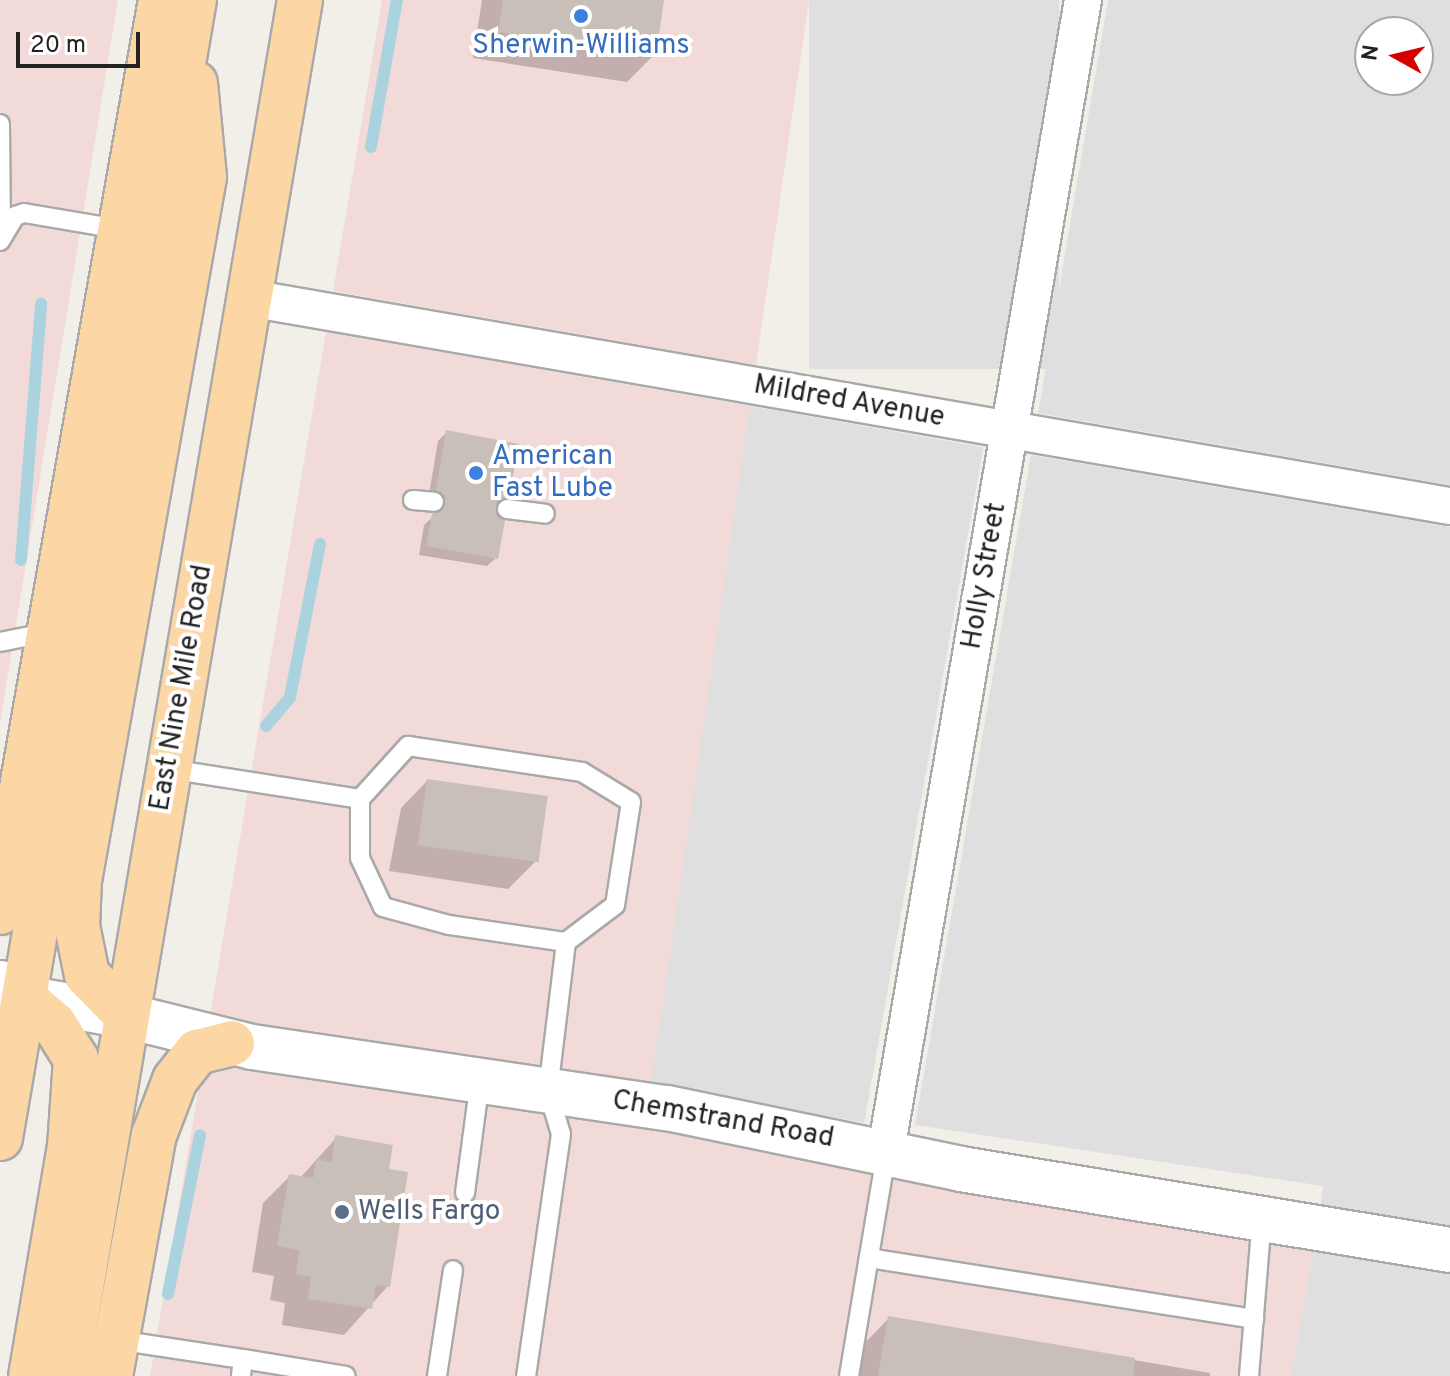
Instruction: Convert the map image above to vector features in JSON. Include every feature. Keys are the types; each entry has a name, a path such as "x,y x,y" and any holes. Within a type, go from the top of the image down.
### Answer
{"main road":[{"name":"East Nine Mile Road","path":"66,1376 300,0"},
{"path":"0,1138 8,996 138,232 182,9"},
{"path":"127,1016 87,975 77,926 79,881 204,177 182,9"},
{"path":"0,912 70,629"},
{"path":"8,996 54,1024 76,1059 70,1146 31,1376"},
{"path":"113,1358 154,1135 175,1080 197,1052 232,1043"}],"street":[{"name":"Holly Street","path":"886,1151 1083,0"},
{"name":"Mildred Avenue","path":"249,298 1450,506"},
{"name":"Chemstrand Road","path":"8,996 127,1016 232,1043 667,1108 886,1151 1450,1250"}],"lane":[{"path":"0,124 1,234"},
{"path":"1,234 24,213 138,232"},
{"path":"413,500 434,502"},
{"path":"507,509 545,514"},
{"path":"0,642 70,629"},
{"path":"408,746 582,772 631,802 615,905 566,942 449,925 383,907 360,858 360,799 408,746"},
{"path":"169,769 360,799"},
{"path":"526,1376 561,1134 548,1091 566,942"},
{"path":"465,1193 480,1080"},
{"path":"849,1376 886,1151"},
{"path":"1249,1376 1262,1219"},
{"path":"869,1258 1254,1319"},
{"path":"437,1376 453,1270"},
{"path":"113,1358 346,1376"}],"shaded area":[{"path":"0,0 118,0 0,723"},
{"path":"382,0 809,0 756,365 333,291"},
{"path":"809,0 1059,0 1059,369 809,369"},
{"path":"1108,0 1450,0 1450,485 1038,413"},
{"path":"326,332 750,406 651,1085 257,1027 210,1015"},
{"path":"750,406 983,447 864,1123 631,1082"},
{"path":"1031,455 1450,527 1450,1229 1320,1208 1323,1186 915,1125"},
{"path":"204,1057 663,1128 1313,1249 1291,1376 150,1376"},
{"path":"1313,1249 1450,1271 1450,1376 1291,1376"}],"building":[{"name":"Sherwin-Williams","path":"503,0 664,0 656,56 498,32"},
{"name":"American Fast Lube","path":"446,430 519,444 509,497 495,507 505,521 498,559 426,546 432,514 446,504 436,490"},
{"path":"427,779 548,796 538,862 418,845"},
{"name":"Wells Fargo","path":"335,1135 393,1145 389,1169 408,1172 390,1287 376,1285 372,1309 308,1299 311,1277 296,1274 299,1250 277,1246 289,1174 313,1178 316,1159 332,1162"},
{"path":"888,1316 1135,1358 1133,1376 878,1376"}],"waterway":[{"path":"371,147 397,0"},
{"path":"21,560 41,304"},
{"path":"266,726 290,697 320,544"},
{"path":"168,1294 200,1135"}],"place":[{"name":"Sherwin-Williams","path":"581,16"},
{"name":"American Fast Lube","path":"476,473"},
{"name":"Wells Fargo","path":"342,1212"}]}
